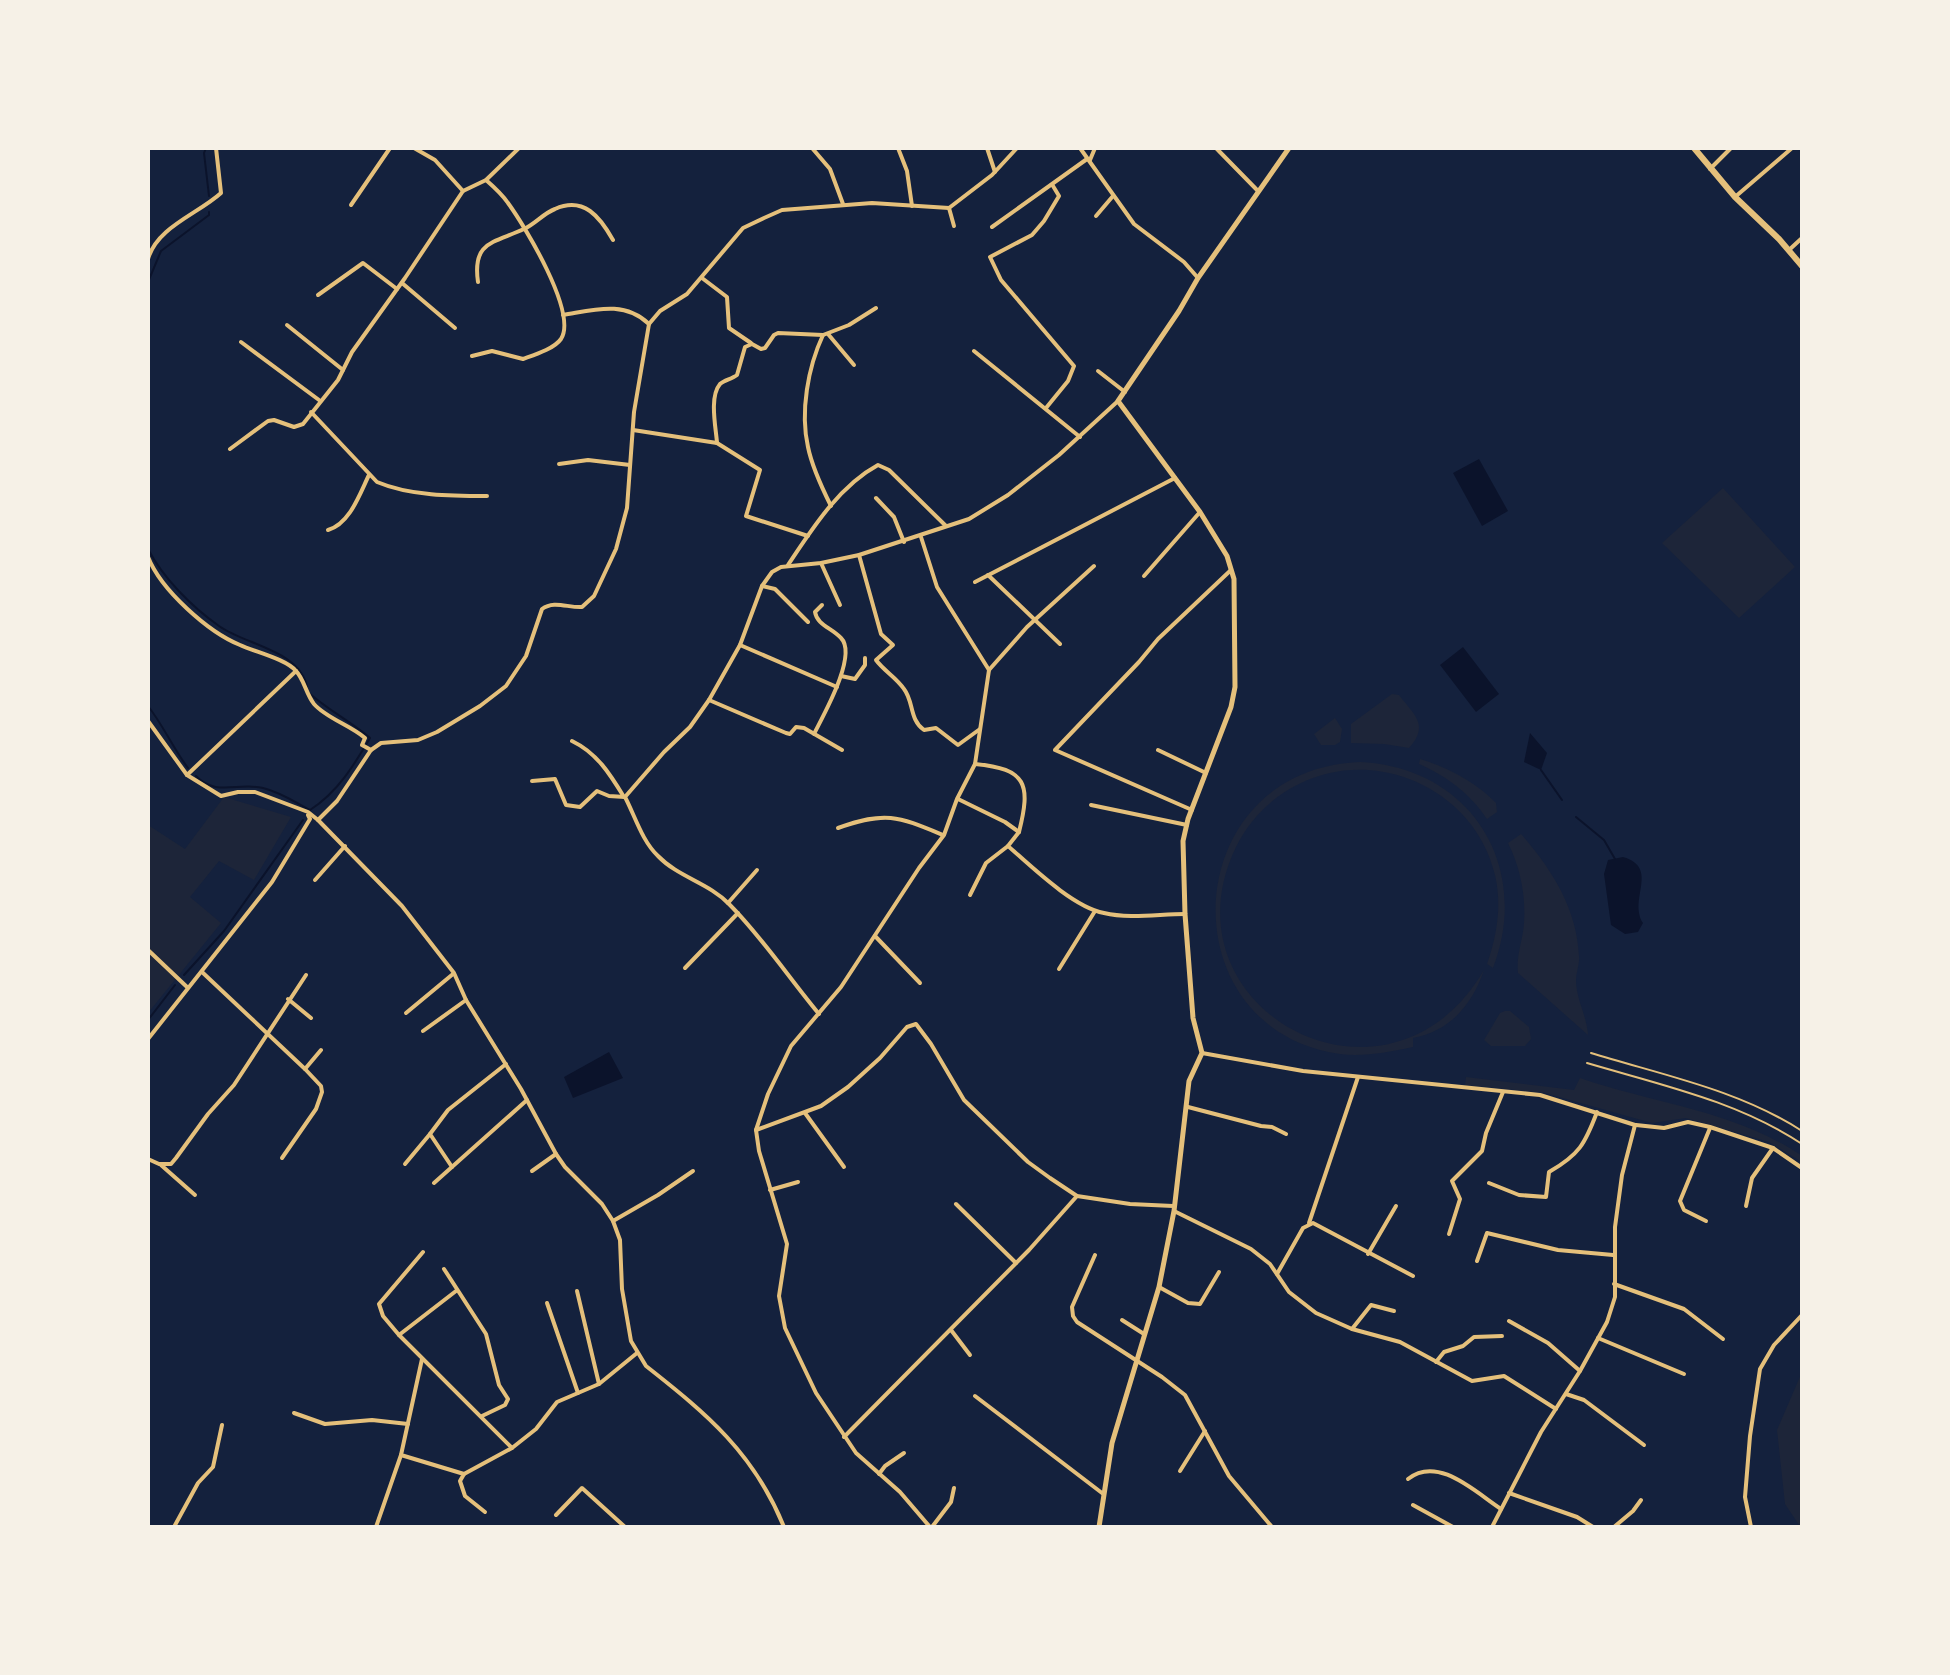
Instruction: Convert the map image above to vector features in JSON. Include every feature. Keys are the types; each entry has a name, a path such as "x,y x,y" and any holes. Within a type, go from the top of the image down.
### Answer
{"main road":[{"path":"1694,148 1709,169 1802,266"}],"street":[{"path":"148,259 164,233 207,206 221,193 216,148"},
{"path":"351,205 390,148"},
{"path":"414,148 435,160 463,191"},
{"path":"230,449 268,421 299,427 343,370 352,352 463,191 486,180 519,148"},
{"path":"812,148 830,169 843,205"},
{"path":"898,148 907,171 912,206"},
{"path":"987,148 995,172"},
{"path":"318,820 337,801 370,750 381,743 418,740 437,732 506,686 526,656 542,609 548,605 576,607 588,603 594,596 616,549 627,508 633,430 649,324 669,304 687,294 743,228 782,210 890,203 949,208 995,172 1017,148"},
{"path":"1080,148 1134,224 1184,262 1198,278"},
{"path":"992,227 1088,160 1095,148"},
{"path":"1216,148 1258,191"},
{"path":"625,797 690,727 709,700 740,645 762,586 772,572 788,565 821,563 859,555 969,519 987,509 1080,437 1118,401 1198,278 1289,148"},
{"path":"1709,169 1731,148"},
{"path":"1735,197 1792,148"},
{"path":"472,356 492,351 528,358 555,345 562,338 563,315 537,247 505,199 486,180"},
{"path":"1046,408 1068,381 1074,366 1001,280 990,257 1038,229 1059,196 1053,186"},
{"path":"1096,216 1113,196"},
{"path":"478,282 476,267 483,249 496,239 526,229 555,209 571,205 585,207 603,221 613,240"},
{"path":"949,208 954,226"},
{"path":"1789,250 1802,238"},
{"path":"318,295 363,263 397,289"},
{"path":"702,278 727,297 729,328 761,349 778,333 826,335 876,308"},
{"path":"402,283 455,328"},
{"path":"563,315 616,308 641,316 649,324"},
{"path":"287,325 343,370"},
{"path":"826,335 854,365"},
{"path":"826,335 812,364 806,414 807,447 831,507"},
{"path":"241,342 320,401"},
{"path":"717,443 715,397 718,388 723,381 737,375 742,352 752,344"},
{"path":"974,351 1080,437"},
{"path":"1098,371 1125,392"},
{"path":"1099,1527 1112,1443 1159,1287 1174,1208 1189,1081 1202,1053 1193,1018 1183,841 1231,707 1235,687 1235,629 1231,570 1227,556 1200,512 1118,401"},
{"path":"311,412 369,475 387,486 446,496 487,496"},
{"path":"633,430 717,443 760,470 746,516 808,536"},
{"path":"559,464 588,460 630,465"},
{"path":"788,565 859,475 878,465 889,470 946,526"},
{"path":"328,530 347,516 369,475"},
{"path":"975,582 1175,478"},
{"path":"876,498 894,517 904,542"},
{"path":"1144,576 1200,512"},
{"path":"921,537 937,587 989,670"},
{"path":"859,555 881,634 893,645 876,660 907,691 915,724 924,730 936,728 958,745 980,729"},
{"path":"148,557 166,585 202,621 238,645 261,652 296,671 315,706 353,728 365,738 362,745 370,750"},
{"path":"821,563 840,605"},
{"path":"954,1488 951,1502 931,1527 900,1492 856,1453 816,1393 785,1328 779,1296 787,1244 759,1151 756,1130 768,1094 791,1046 820,1015 944,835 957,799 975,764 989,670 1036,619 1094,566"},
{"path":"1192,810 1055,750 1158,639 1231,570"},
{"path":"988,575 1060,644"},
{"path":"762,586 775,589 808,622"},
{"path":"814,734 841,676 845,643 817,620 815,612 822,605"},
{"path":"740,645 837,687"},
{"path":"841,676 855,679 865,665 865,658"},
{"path":"187,775 296,671"},
{"path":"709,700 786,733 790,734 799,727 842,750"},
{"path":"148,721 187,775 221,796 255,792 308,812 402,906 454,973 466,1000 556,1154 602,1204 613,1221 620,1240 622,1289 631,1341 637,1353 646,1366 728,1435 773,1500 784,1527"},
{"path":"572,741 584,747 601,763 625,797 657,856 716,892 728,903 820,1015"},
{"path":"1158,750 1206,773"},
{"path":"970,895 986,863 1008,846 1019,832 1026,798 1019,778 1011,770 975,764"},
{"path":"532,781 555,779 566,805 580,807 597,791 625,797"},
{"path":"957,799 1019,832"},
{"path":"1091,805 1187,825"},
{"path":"148,1039 272,882 310,819 308,812"},
{"path":"838,828 867,817 886,817 909,821 944,835"},
{"path":"315,880 345,846"},
{"path":"1008,846 1072,897 1095,911 1126,915 1185,914"},
{"path":"728,903 757,870"},
{"path":"1059,969 1095,911"},
{"path":"685,968 738,913"},
{"path":"875,936 920,983"},
{"path":"148,950 187,988"},
{"path":"202,972 321,1086 320,1101 282,1158"},
{"path":"406,1013 454,973"},
{"path":"159,1164 171,1164 234,1085 306,975"},
{"path":"288,999 311,1018"},
{"path":"423,1031 466,1000"},
{"path":"756,1130 821,1106 880,1058 911,1023 916,1024 973,1111 1028,1162 1077,1196 1174,1208 1251,1249 1270,1264 1298,1301 1337,1323 1384,1336 1472,1381 1496,1375 1511,1378 1556,1409"},
{"path":"305,1069 321,1050"},
{"path":"1202,1053 1303,1071 1540,1095 1635,1125 1664,1128 1688,1122 1773,1148 1802,1168"},
{"path":"405,1164 448,1110 506,1064"},
{"path":"1277,1274 1303,1228 1309,1224 1358,1077"},
{"path":"1449,1234 1460,1199 1452,1181 1482,1151 1503,1092"},
{"path":"434,1183 527,1100"},
{"path":"1188,1107 1272,1127 1286,1134"},
{"path":"1489,1183 1519,1195 1546,1197 1549,1172 1569,1161 1582,1148 1597,1112"},
{"path":"805,1113 844,1167"},
{"path":"1492,1527 1607,1322 1615,1297 1613,1255 1622,1175 1635,1125"},
{"path":"1706,1221 1684,1210 1680,1201 1710,1127"},
{"path":"430,1134 452,1167"},
{"path":"1746,1206 1752,1178 1773,1148"},
{"path":"532,1171 556,1154"},
{"path":"148,1159 159,1164 195,1195"},
{"path":"613,1221 693,1171"},
{"path":"770,1190 798,1182"},
{"path":"844,1437 1016,1263 1077,1196"},
{"path":"956,1204 1016,1263"},
{"path":"1368,1254 1396,1206"},
{"path":"1309,1224 1318,1225 1413,1276"},
{"path":"1477,1261 1487,1233 1558,1250 1613,1255"},
{"path":"423,1252 379,1304 383,1316 512,1448"},
{"path":"1095,1255 1075,1298 1073,1316 1082,1328 1185,1395 1229,1476 1272,1527"},
{"path":"444,1269 486,1334 499,1385 508,1399 505,1405 482,1416"},
{"path":"1159,1287 1188,1303 1200,1304 1219,1272"},
{"path":"1614,1284 1684,1309 1723,1339"},
{"path":"399,1335 456,1291"},
{"path":"577,1291 599,1384"},
{"path":"547,1303 578,1393"},
{"path":"1352,1329 1371,1305 1394,1311"},
{"path":"1751,1527 1745,1497 1760,1369 1774,1345 1802,1315"},
{"path":"1122,1320 1144,1334"},
{"path":"1509,1321 1548,1343 1580,1371"},
{"path":"951,1330 970,1355"},
{"path":"1436,1362 1444,1352 1463,1346 1474,1337 1502,1336"},
{"path":"1598,1338 1684,1374"},
{"path":"485,1512 465,1496 460,1481 464,1474 512,1448 536,1429 557,1402 599,1384 637,1353"},
{"path":"376,1527 401,1455 422,1359"},
{"path":"1566,1394 1584,1400 1644,1445"},
{"path":"975,1396 1102,1493"},
{"path":"294,1413 325,1424 372,1420 408,1424"},
{"path":"174,1527 198,1483 213,1467 222,1425"},
{"path":"1180,1471 1205,1431"},
{"path":"879,1474 904,1453"},
{"path":"401,1455 464,1474"},
{"path":"1408,1479 1421,1470 1444,1472 1501,1509"},
{"path":"556,1515 582,1488 625,1527"},
{"path":"1509,1493 1577,1517 1593,1527"},
{"path":"1614,1527 1641,1500"},
{"path":"1413,1505 1453,1527"}],"lane":[{"path":"1591,1053 1726,1094 1755,1105 1802,1131"},
{"path":"1587,1063 1726,1105 1758,1118 1802,1144"}],"shaded area":[{"path":"1479,459 1508,511 1482,526 1453,473"},
{"path":"1723,488 1795,567 1739,618 1662,543"},
{"path":"1463,647 1499,694 1476,712 1440,665"},
{"path":"1392,694 1399,695 1418,720 1418,733 1409,748 1351,743 1351,724"},
{"path":"1335,718 1342,729 1340,742 1321,745 1314,734"},
{"path":"1530,733 1547,753 1541,770 1524,762"},
{"path":"1420,759 1471,782 1496,803 1497,812 1487,819 1465,793 1419,764"},
{"path":"1361,762 1400,768 1434,782 1461,803 1483,829 1497,860 1504,894 1503,930 1493,968 1487,964 1496,931 1498,898 1495,875 1484,845 1467,819 1445,799 1419,783 1390,773 1360,770 1329,773 1289,789 1271,803 1255,819 1236,847 1220,906 1228,958 1255,1000 1295,1031 1343,1046 1394,1043 1443,1018 1484,970 1473,994 1458,1014 1438,1029 1413,1038 1413,1047 1349,1055 1283,1035 1244,999 1221,952 1216,901 1227,850 1255,807 1300,775"},
{"path":"224,797 291,817 254,880 219,861 190,897 221,923 148,1013 148,825 185,849"},
{"path":"1521,834 1552,875 1568,905 1577,938 1579,959 1576,987 1588,1035 1518,973 1524,902 1519,871 1508,843"},
{"path":"1623,857 1634,862 1642,876 1639,914 1643,923 1638,932 1625,934 1611,925 1604,874 1608,860"},
{"path":"1510,1011 1529,1027 1531,1039 1525,1046 1491,1046 1484,1040 1500,1013"},
{"path":"609,1052 623,1078 573,1098 564,1077"},
{"path":"1466,1077 1574,1090 1580,1078 1749,1128 1802,1156 1802,1162 1769,1142 1686,1118 1652,1123 1545,1093 1465,1085"},
{"path":"1802,1372 1802,1526 1785,1504 1777,1430"}],"waterway":[{"path":"206,148 209,196"},
{"path":"148,282 161,251 209,212"},
{"path":"148,549 170,581 199,610 230,633 283,656 302,675 307,687"},
{"path":"196,776 211,786 269,790 310,810 320,803 344,777 370,738 309,693"},
{"path":"148,706 188,768"},
{"path":"1541,770 1562,800"},
{"path":"1576,817 1604,840 1615,859"},
{"path":"184,975 224,931 303,820"},
{"path":"148,1020 175,985"}]}
